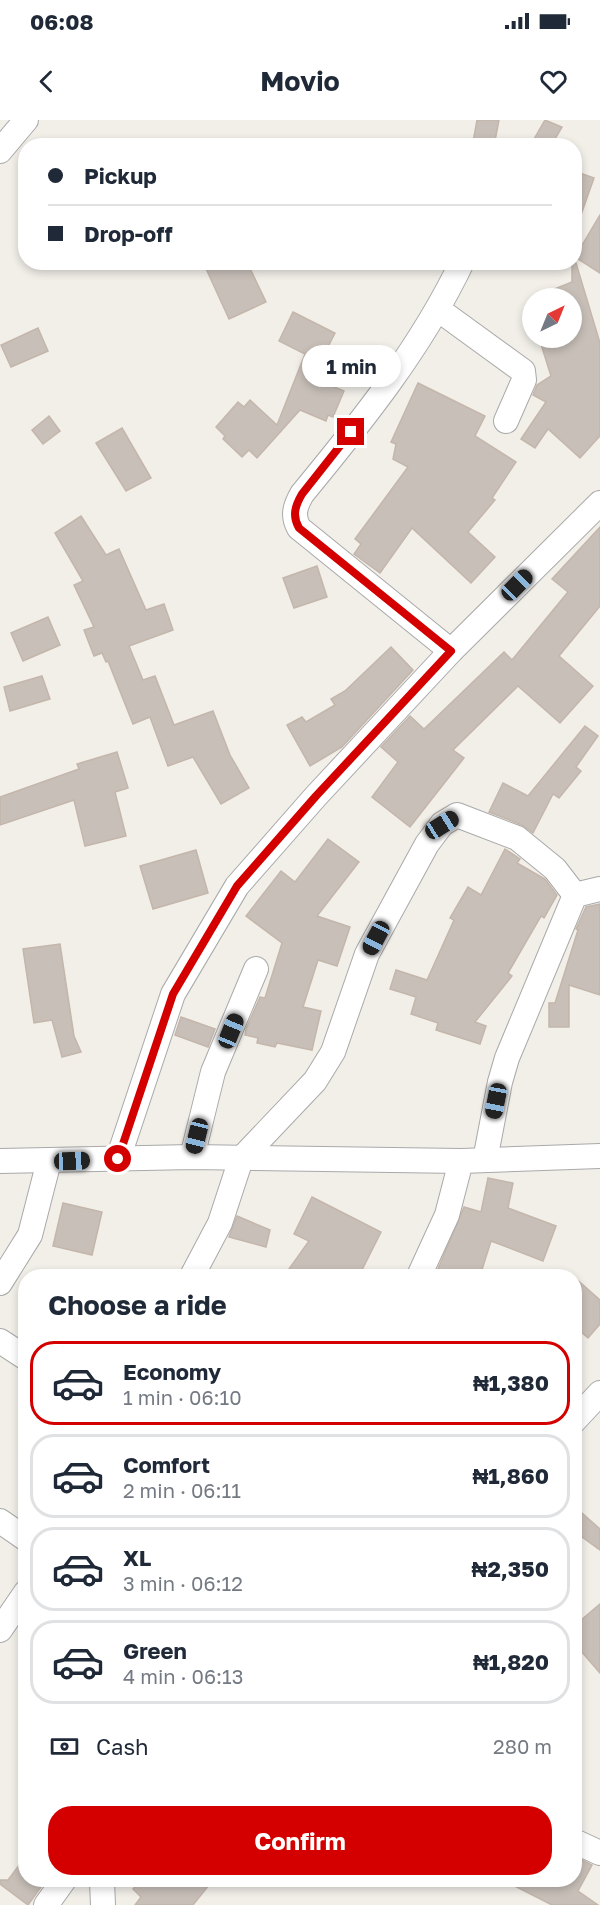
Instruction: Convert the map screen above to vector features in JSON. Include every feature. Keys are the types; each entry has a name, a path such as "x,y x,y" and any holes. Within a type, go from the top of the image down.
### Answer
{"street":[{"path":"0,151 26,120"},
{"path":"451,651 299,528 294,520 297,504 302,494 400,369 439,310 458,270"},
{"path":"439,310 523,371 524,380 506,422"},
{"path":"118,1159 173,994 237,886 316,796 451,651 600,503"},
{"path":"196,1269 220,1223 241,1159 315,1081 333,1053 367,954 426,844 442,825 457,815 517,838 555,869 575,895"},
{"path":"575,895 600,889"},
{"path":"422,1269 473,1161 507,1058 575,895"},
{"path":"192,1157 213,1072 256,969"},
{"path":"0,1161 192,1157 473,1161 600,1156"},
{"path":"0,1282 30,1235 50,1161"},
{"path":"0,1341 18,1353"},
{"path":"582,1412 600,1393"},
{"path":"0,1521 18,1533"},
{"path":"0,1630 18,1604"},
{"path":"582,1845 600,1853"},
{"path":"46,1905 59,1887"},
{"path":"103,1887 103,1905"}],"building":[{"path":"477,120 499,120 496,138 474,138"},
{"path":"545,120 562,127 556,138 535,138"},
{"path":"582,174 594,178 582,212"},
{"path":"600,215 600,273 582,261 582,245"},
{"path":"207,270 251,270 266,302 229,319"},
{"path":"572,270 578,270 600,343 600,436 580,458 548,429 535,448 521,439 546,402 533,395 537,385 551,376 542,348 582,348 582,288 557,288 572,282"},
{"path":"293,312 335,333 312,378 344,391 333,417 328,415 326,421 300,410 257,458 249,450 242,457 223,439 225,436 216,427 238,402 244,407 250,400 277,425 305,354 279,341"},
{"path":"38,328 48,351 11,367 1,345"},
{"path":"418,383 485,416 475,436 516,462 492,498 495,500 468,532 495,557 471,583 412,528 380,573 354,554 361,544 355,539 408,467 393,459 396,444 391,442"},
{"path":"49,416 60,431 43,444 32,430"},
{"path":"122,428 151,478 126,491 96,443"},
{"path":"81,516 106,555 119,549 146,610 164,604 173,630 129,646 143,680 155,676 174,725 213,711 230,755 249,788 221,804 193,757 168,766 150,717 133,724 108,661 106,662 102,653 94,656 84,630 94,627 74,585 83,581 55,533"},
{"path":"600,527 600,606 559,656 593,686 560,723 518,686 453,750 464,758 410,827 372,797 398,762 381,747 410,716 424,729 504,652 512,660 568,592 552,579"},
{"path":"317,566 327,597 294,608 283,578"},
{"path":"48,617 60,645 23,661 11,633"},
{"path":"391,647 413,670 342,747 310,766 287,725 302,717 306,722 335,705 331,699 345,691"},
{"path":"42,676 50,699 10,711 4,687"},
{"path":"585,726 598,736 576,767 581,771 559,798 553,794 533,833 522,825 489,812 503,783 528,796"},
{"path":"117,752 128,788 115,792 126,836 85,846 74,800 0,825 0,797 79,769 77,764"},
{"path":"328,839 359,862 317,916 350,927 337,966 318,960 303,1007 321,1011 312,1050 277,1043 275,1047 257,1043 258,1038 245,1035 246,1029 260,997 265,998 282,943 246,916 281,871 295,882"},
{"path":"505,849 520,859 517,863 545,879 557,895 544,918 541,916 508,973 512,976 475,1022 486,1026 480,1044 436,1030 438,1023 411,1014 416,997 390,989 396,970 427,980 454,920 450,918 468,887 481,895"},
{"path":"196,850 208,893 153,909 140,866"},
{"path":"600,904 600,995 569,985 569,1027 549,1027 549,1003 555,1003 578,930 576,929 586,907"},
{"path":"60,944 74,1036 81,1052 62,1057 52,1020 34,1023 23,949"},
{"path":"181,1017 215,1029 208,1047 175,1035"},
{"path":"488,1178 513,1183 508,1208 556,1226 543,1261 491,1241 482,1269 438,1269 464,1207 481,1212"},
{"path":"312,1197 381,1232 362,1269 289,1269 309,1241 294,1234"},
{"path":"63,1203 102,1212 92,1255 53,1246"},
{"path":"237,1216 270,1230 266,1247 229,1237"},
{"path":"582,1284 600,1300 600,1324 588,1338 582,1333"},
{"path":"582,1513 600,1529 600,1550 582,1537"},
{"path":"600,1604 600,1673 582,1652 582,1619"},
{"path":"582,1860 592,1865 582,1884"},
{"path":"18,1867 18,1887 41,1887 28,1905 0,1884 0,1880 8,1880"},
{"path":"135,1887 207,1887 193,1905 135,1905 141,1897 133,1889"},
{"path":"517,1887 580,1887 578,1891 598,1905 552,1905"}],"route":[{"path":"118,1159 173,994 237,886 316,796 451,651 299,528 294,520 297,504 302,494 351,432"}]}
